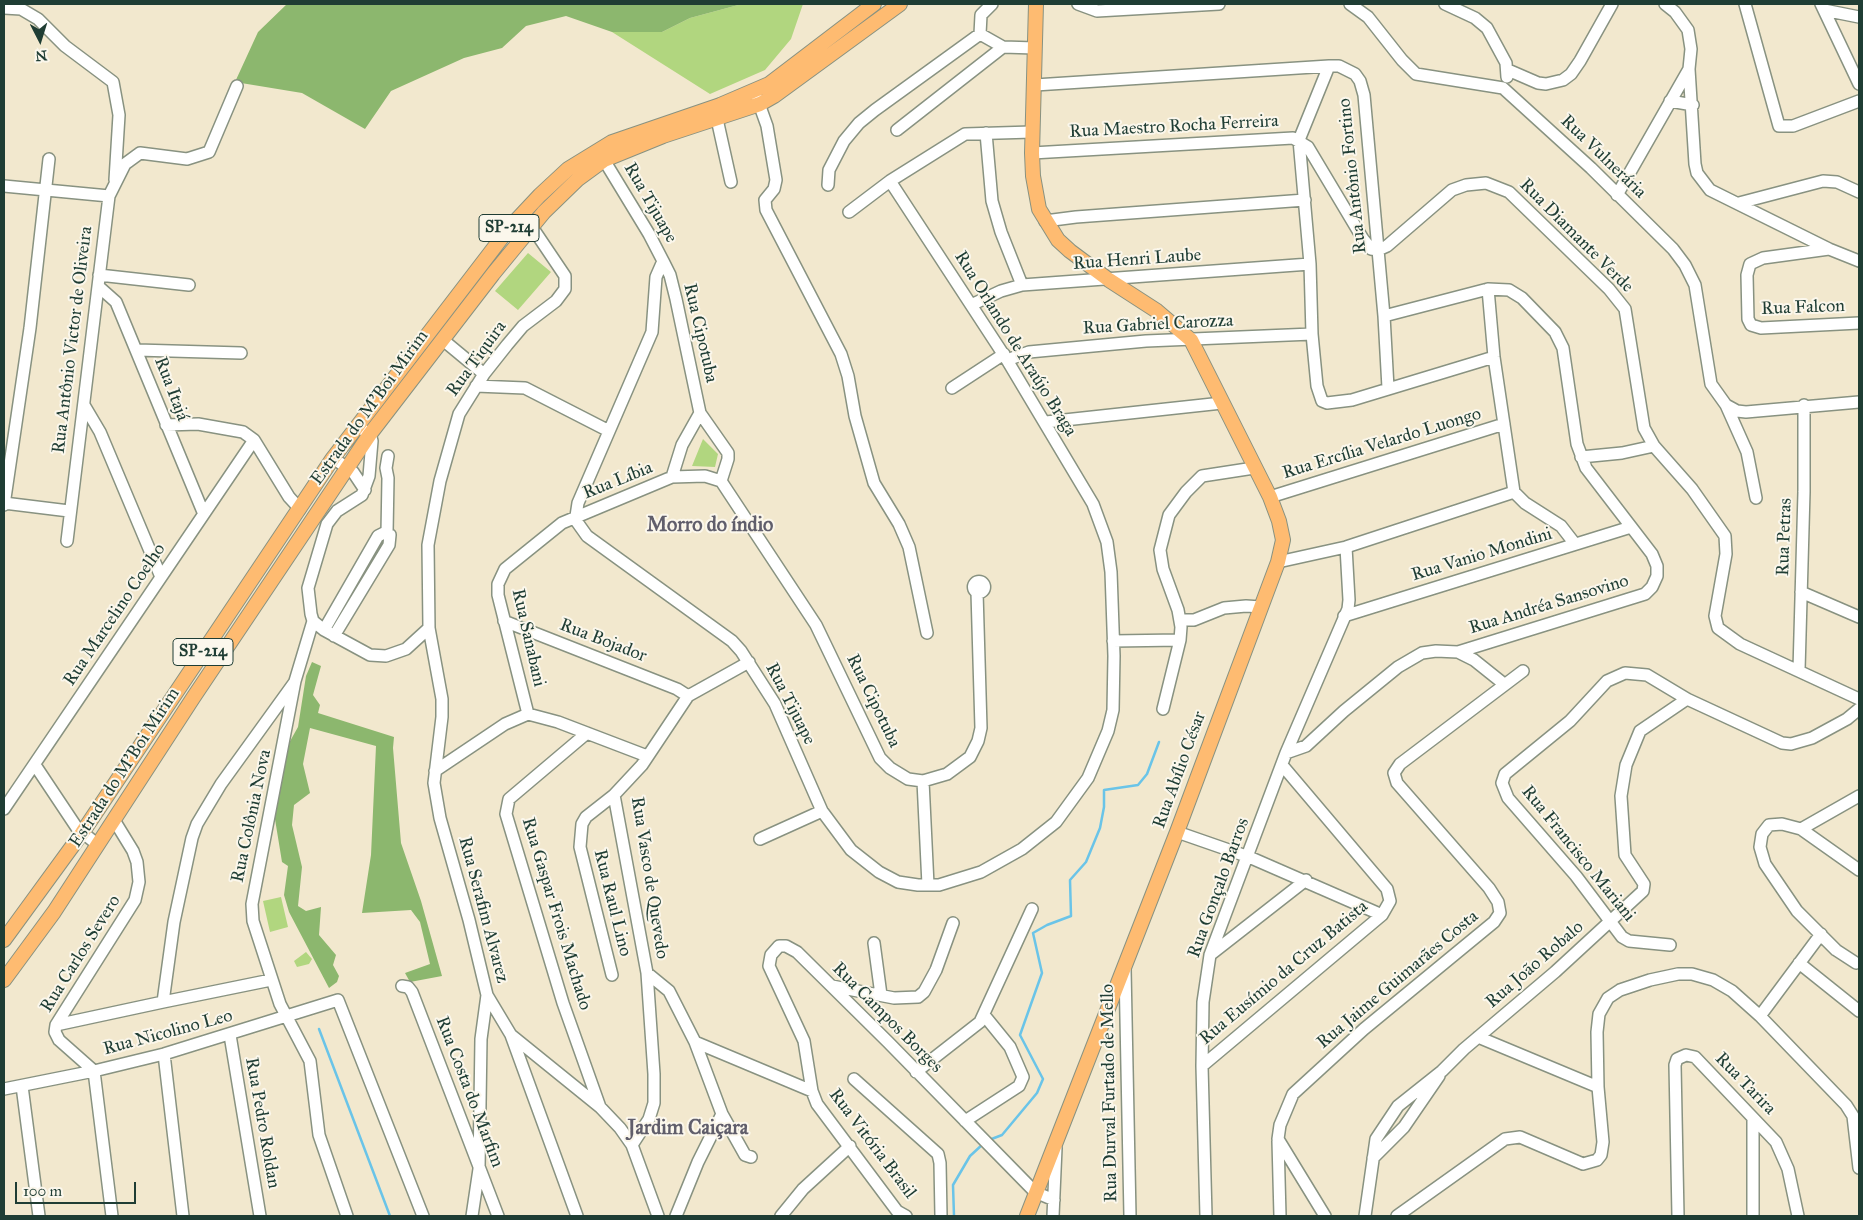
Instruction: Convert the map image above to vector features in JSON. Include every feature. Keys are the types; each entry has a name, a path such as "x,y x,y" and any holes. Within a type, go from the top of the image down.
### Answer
{"main road":[{"name":"Estrada do M'Boi Mirim","path":"4,977 54,912 370,434 532,226 560,196 604,160 631,148 717,118 757,98 784,74 874,4"},
{"name":"Estrada do M'Boi Mirim","path":"4,940 82,833 333,458 519,217 554,181 597,149 628,135 757,98 792,85 900,4"},
{"name":"Rua Abílio César","path":"1027,1216 1178,832 1278,562 1282,534 1270,497 1222,403 1203,360 1191,340 1157,311 1109,280 1058,240 1046,221 1036,196 1032,153 1036,4"},
{"path":"518,243 527,227 525,221 519,217"},
{"path":"450,304 451,310 455,314 464,312"}],"street":[{"path":"980,34 981,15 992,4"},
{"path":"1078,4 1097,11 1219,4"},
{"path":"1350,4 1368,17 1406,65 1416,74 1503,88 1508,70 1501,51 1487,28 1475,18 1445,4"},
{"path":"1508,70 1538,83 1562,80 1571,74 1580,61 1612,4"},
{"path":"1665,4 1675,12 1688,30 1691,49 1690,70 1694,156 1697,173 1710,190 1829,249 1859,261"},
{"path":"1745,4 1779,126 1793,126 1859,102"},
{"path":"1823,7 1859,17"},
{"path":"1823,7 1859,84"},
{"path":"4,8 21,9 32,15 81,59 113,82 118,115 115,184"},
{"path":"980,34 1003,47 1035,48"},
{"path":"828,185 830,170 835,158 844,141 859,123 980,34"},
{"path":"897,130 1003,47"},
{"path":"1330,66 1299,140 1310,264 1312,334 1317,386 1322,401 1327,403 1352,400 1494,357"},
{"name":"Rua Antônio Fortino","path":"1035,85 1330,66 1339,66 1355,74 1360,81 1364,95 1384,316 1388,388"},
{"path":"1617,195 1670,101 1690,70"},
{"name":"Rua Antônio Victor de Oliveira","path":"66,541 109,196 126,164 140,153 187,159 209,152 237,86"},
{"name":"Rua Vulnerária","path":"1503,88 1584,161 1673,249 1685,265 1698,294 1711,384 1726,404 1747,452 1756,498"},
{"path":"757,98 767,126 776,180 774,189 765,200 766,210 841,354 848,376 855,416 874,483 900,524 909,547 927,633"},
{"path":"1670,101 1693,105"},
{"path":"717,118 731,182"},
{"path":"850,212 890,181 965,134 1032,132"},
{"path":"986,133 994,210 1022,285"},
{"name":"Rua Maestro Rocha Ferreira","path":"1032,153 1251,139 1287,138 1299,140 1308,147 1366,243 1370,248 1378,250"},
{"path":"49,159 30,328 4,504 69,512"},
{"name":"Rua Tijuape","path":"604,160 650,234 663,261 656,277 652,332 578,503 576,516 580,528 587,536 732,641 749,662 774,704 822,811 851,850 879,872 898,882 928,885 958,880 996,865 1038,838 1056,822 1072,802 1096,761 1111,722 1113,641 1109,554"},
{"name":"Rua Orlando de Araújo Braga","path":"890,181 1046,422 1093,504 1104,529 1109,554"},
{"path":"1739,203 1823,181 1837,182 1859,192"},
{"name":"Rua Diamante Verde","path":"1378,250 1387,246 1452,190 1466,185 1486,183 1509,192 1622,303 1629,325 1640,413 1644,428 1654,446 1692,489 1725,536 1726,554 1715,616 1718,628 1740,644 1859,699"},
{"path":"4,186 109,196"},
{"path":"1046,221 1076,217 1305,200"},
{"name":"Rua Tiquira","path":"429,628 427,551 440,481 459,414 484,374 523,326 556,301 567,284 556,259 532,226"},
{"name":"Rua Falcon","path":"1829,249 1763,258 1750,264 1747,275 1746,313 1751,325 1756,328 1859,323"},
{"name":"Rua Cipotuba","path":"663,261 670,275 676,299 700,413 728,453 721,481 816,625 880,758 902,776 923,781"},
{"name":"Rua Henri Laube","path":"971,305 1000,290 1022,285 1310,264"},
{"path":"99,280 189,285"},
{"name":"Rua Itajá","path":"99,280 116,302 203,512"},
{"name":"Rua Andréa Sansovino","path":"1384,316 1488,289 1501,288 1516,293 1559,338 1564,356 1577,444 1590,475 1652,554 1657,566 1657,576 1652,587 1645,594 1458,652"},
{"path":"1488,289 1494,357 1514,492 1525,503 1561,526 1575,544"},
{"name":"Rua Gabriel Carozza","path":"952,388 1005,357 1029,352 1146,341 1312,334"},
{"path":"442,340 484,374"},
{"path":"137,350 240,353"},
{"path":"476,386 524,388 610,431"},
{"path":"1726,404 1746,412 1804,405 1859,402"},
{"path":"1046,422 1073,417 1222,403"},
{"path":"84,405 100,432 162,577"},
{"name":"Rua Petras","path":"1799,670 1804,405"},
{"path":"700,413 682,445 672,477 705,476 721,481"},
{"path":"166,425 198,424 234,429 254,440 289,497 300,509"},
{"name":"Rua Ercília Velardo Luongo","path":"1270,497 1504,424"},
{"path":"357,426 370,434 373,450 365,490 362,496 337,511 327,524 308,588 310,612 314,622 329,633 370,655 386,656 406,649 429,628"},
{"name":"Rua Marcelino Coelho","path":"4,809 162,577 203,512 254,440"},
{"path":"1581,457 1622,453 1654,446"},
{"path":"329,633 389,545 391,538 387,533 388,478 386,468 388,456"},
{"path":"333,458 348,468 359,479 365,490"},
{"path":"1163,710 1180,640 1180,620 1163,569 1160,550 1167,518 1202,476 1254,468"},
{"name":"Rua Líbia","path":"576,516 672,477"},
{"path":"1278,562 1346,547 1514,492"},
{"name":"Rua Sanabani","path":"528,714 504,621 498,584 505,569 562,523 576,516"},
{"name":"Rua Vanio Mondini","path":"1344,616 1631,527"},
{"name":"Rua Gonçalo Barros","path":"1206,1216 1202,1066 1203,1002 1210,955 1249,857 1286,753 1344,616 1349,600 1346,547"},
{"path":"928,885 923,781 948,774 961,766 970,757 980,736 977,592"},
{"path":"1801,592 1859,617"},
{"path":"1180,620 1197,619 1224,608 1261,608"},
{"name":"Rua Bojador","path":"504,621 677,688 688,696"},
{"name":"Rua Colônia Nova","path":"314,622 295,682 252,904 254,921 271,980 286,1016 310,1061 319,1135 347,1216"},
{"name":"Rua Serafim Alvarez","path":"429,628 442,699 442,717 435,770 435,794 440,818 488,995 511,1035 577,1216"},
{"path":"1113,641 1180,640"},
{"path":"1286,753 1306,746 1344,711 1409,659 1428,652 1458,652 1474,660 1504,684 1523,671"},
{"name":"Rua Vasco de Quevedo","path":"749,662 688,696 634,776 614,795 647,973 669,991 695,1042 722,1114 745,1155 751,1157"},
{"name":"Rua Francisco Mariani","path":"1670,945 1626,939 1610,922 1576,876 1508,798 1502,783 1508,771 1570,721 1607,681 1618,675 1640,673 1687,699 1761,735 1787,744 1812,738 1847,719 1859,709"},
{"path":"163,1002 174,922 192,838 197,824 221,784 295,682"},
{"name":"Rua Jaime Guimarães Costa","path":"1278,1139 1285,1112 1297,1089 1364,1029 1497,918 1500,908 1489,888 1397,783 1394,773 1400,764 1504,684"},
{"name":"Rua João Robalo","path":"1365,1216 1373,1158 1379,1132 1398,1106 1408,1095 1442,1071 1644,891 1645,886 1643,882 1625,854 1621,796 1626,765 1640,731 1687,699"},
{"path":"435,770 505,724 528,714 541,716 647,756"},
{"name":"Rua Gaspar Frois Machado","path":"587,733 509,799 506,814 563,1002 600,1107"},
{"path":"35,765 82,833 98,845"},
{"name":"Rua Eusímio da Cruz Batista","path":"1202,1066 1382,915 1390,902 1387,889 1282,766"},
{"name":"Rua Raul Lino","path":"612,975 580,847 582,824 586,817 614,795"},
{"path":"1801,829 1859,796"},
{"path":"760,840 822,811"},
{"name":"Rua Carlos Severo","path":"94,1071 59,1040 55,1032 56,1025 135,900 139,882 137,862 133,851 114,820"},
{"path":"1856,963 1836,950 1798,911 1765,864 1760,847 1762,834 1769,825 1782,824 1801,829 1859,870"},
{"path":"1178,832 1249,857 1306,880 1382,915"},
{"path":"1210,955 1306,880"},
{"path":"916,1072 978,1025 1032,909"},
{"path":"832,986 911,999 918,997 924,992 936,970 953,924"},
{"path":"1760,1016 1821,934"},
{"path":"874,943 881,995"},
{"name":"Rua Campos Borges","path":"781,945 797,952 832,986 1035,1192 1054,1200"},
{"name":"Rua Vitória Brasil","path":"781,945 771,955 769,966 804,1041 812,1091 817,1104 850,1146 899,1215"},
{"path":"1799,963 1859,1011"},
{"name":"Rua Durval Furtado de Mello","path":"1125,969 1130,1216"},
{"path":"632,1145 645,1129 654,1103 654,1074 647,973"},
{"path":"1397,1216 1505,1139 1520,1137 1583,1164 1597,1160 1603,1142 1598,1087 1597,1032 1599,1014 1608,998 1620,990 1666,976 1692,974 1713,980 1732,991 1760,1016 1856,1117 1859,1168"},
{"path":"56,1025 271,980"},
{"name":"Rua Costa do Marfim","path":"402,986 408,987 412,992 498,1216"},
{"path":"472,1216 479,1170 481,1039 488,995"},
{"name":"Rua Nicolino Leo","path":"4,1089 94,1071 164,1054 338,1000 423,1216"},
{"path":"965,1121 1019,1086 1023,1077 1010,1047 984,1015"},
{"name":"Rua Pedro Roldan","path":"230,1035 260,1216"},
{"path":"511,1035 600,1107 632,1145 658,1216"},
{"path":"1478,1037 1598,1087"},
{"path":"695,1042 812,1091"},
{"path":"164,1054 183,1216"},
{"name":"Rua Tarira","path":"1678,1216 1675,1088 1677,1059 1686,1055 1695,1056 1780,1150 1788,1169 1798,1216"},
{"path":"94,1071 112,1216"},
{"name":"Rua João Robalo","path":"1373,1158 1404,1127 1426,1099 1442,1071"},
{"name":"Rua Vitória Brasil","path":"854,1079 938,1154 940,1163 941,1216"},
{"path":"22,1086 39,1216"},
{"path":"676,1216 698,1162 722,1114"},
{"path":"1752,1118 1753,1216"},
{"path":"1278,1139 1280,1216"},
{"path":"1278,1139 1324,1216"},
{"path":"1053,1216 1056,1144"},
{"path":"781,1216 803,1189 850,1146"}],"green space":[{"path":"287,4 742,4 690,18 662,32 612,32 566,16 526,26 502,48 464,58 391,91 365,129 302,93 235,82 258,32"},
{"path":"742,4 803,4 791,39 765,70 710,94 612,32 662,32 690,18"},
{"path":"528,253 551,272 518,310 495,291"},
{"path":"703,439 718,454 715,467 692,466"},
{"path":"312,662 321,666 313,695 320,705 318,713 394,737 393,748 401,843 421,901 442,976 410,982 405,973 430,964 420,922 411,910 362,913 371,855 376,746 310,728 303,764 310,793 294,805 292,825 302,867 298,906 306,911 321,907 319,935 336,955 333,965 339,976 337,982 329,988 289,912 284,895 288,866 282,862 274,813 289,743 298,727 306,676"},
{"path":"281,897 288,927 270,932 263,901"},
{"path":"306,952 312,959 309,964 297,967 294,961"}],"waterway":[{"path":"989,1140 1002,1135 1037,1093 1043,1079 1020,1035 1042,973 1033,933 1047,925 1071,916 1070,880 1086,862 1100,828 1104,807 1104,790 1138,785 1147,774 1159,742"},
{"path":"319,1029 390,1216"},
{"path":"954,1216 953,1185 970,1156 983,1144"}],"district":[{"name":"Morro do índio","path":"710,526"},
{"name":"Jardim Caiçara","path":"688,1129"}]}
